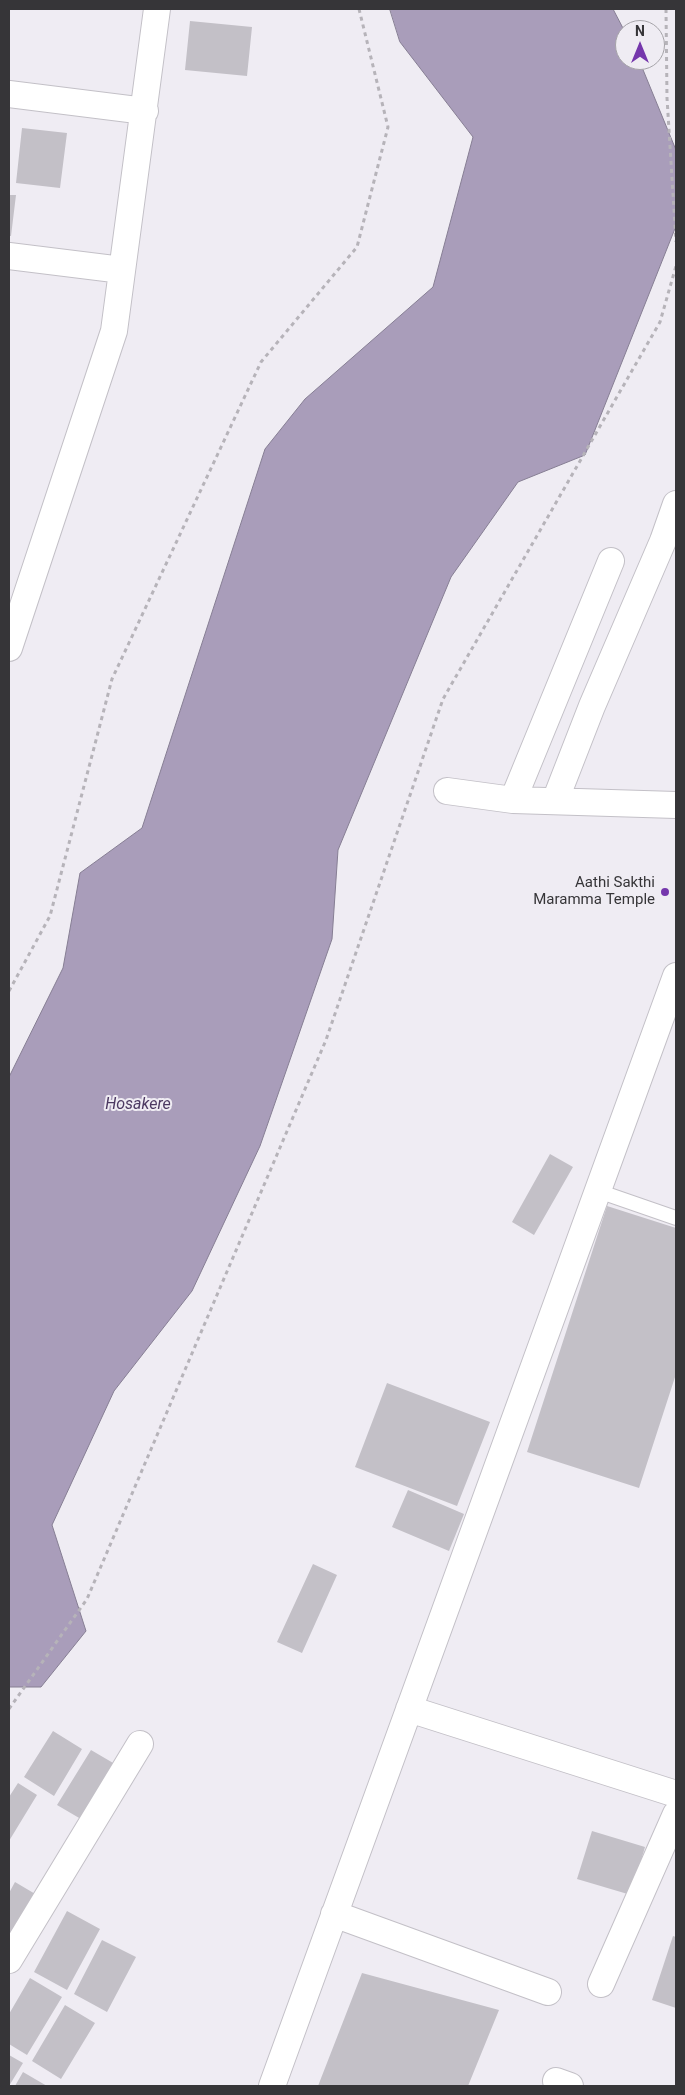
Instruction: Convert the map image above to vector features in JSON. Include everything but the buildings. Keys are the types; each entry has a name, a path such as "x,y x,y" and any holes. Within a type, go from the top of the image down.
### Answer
{"street":[{"path":"9,648 114,331 145,111 157,9"},
{"path":"9,94 145,111"},
{"path":"9,256 122,270"},
{"path":"555,801 592,706 664,541 676,504"},
{"path":"513,800 611,561"},
{"path":"448,790 513,800 676,805"},
{"path":"272,2086 676,976"},
{"path":"409,1709 676,1794"},
{"path":"9,1960 140,1744"},
{"path":"601,1984 676,1814"},
{"path":"334,1914 548,1992"}],"lane":[{"path":"598,1192 676,1218"}],"path":[{"path":"9,991 50,916 112,678 261,362 357,247 388,127 359,9"},
{"path":"666,9 667,98 676,242"},
{"path":"9,1709 87,1599 326,1040 443,699 660,322 676,266"}],"water":[{"name":"Hosakere","path":"390,9 613,9 619,20 615,20 615,70 643,70 676,150 676,226 585,455 518,482 451,577 338,850 332,939 260,1146 192,1291 114,1391 52,1525 86,1631 41,1687 9,1687 9,1077 63,968 80,873 142,828 265,449 305,399 433,287 473,137 400,42"}],"place":[{"name":"Aathi Sakthi Maramma Temple","path":"665,892"}]}
